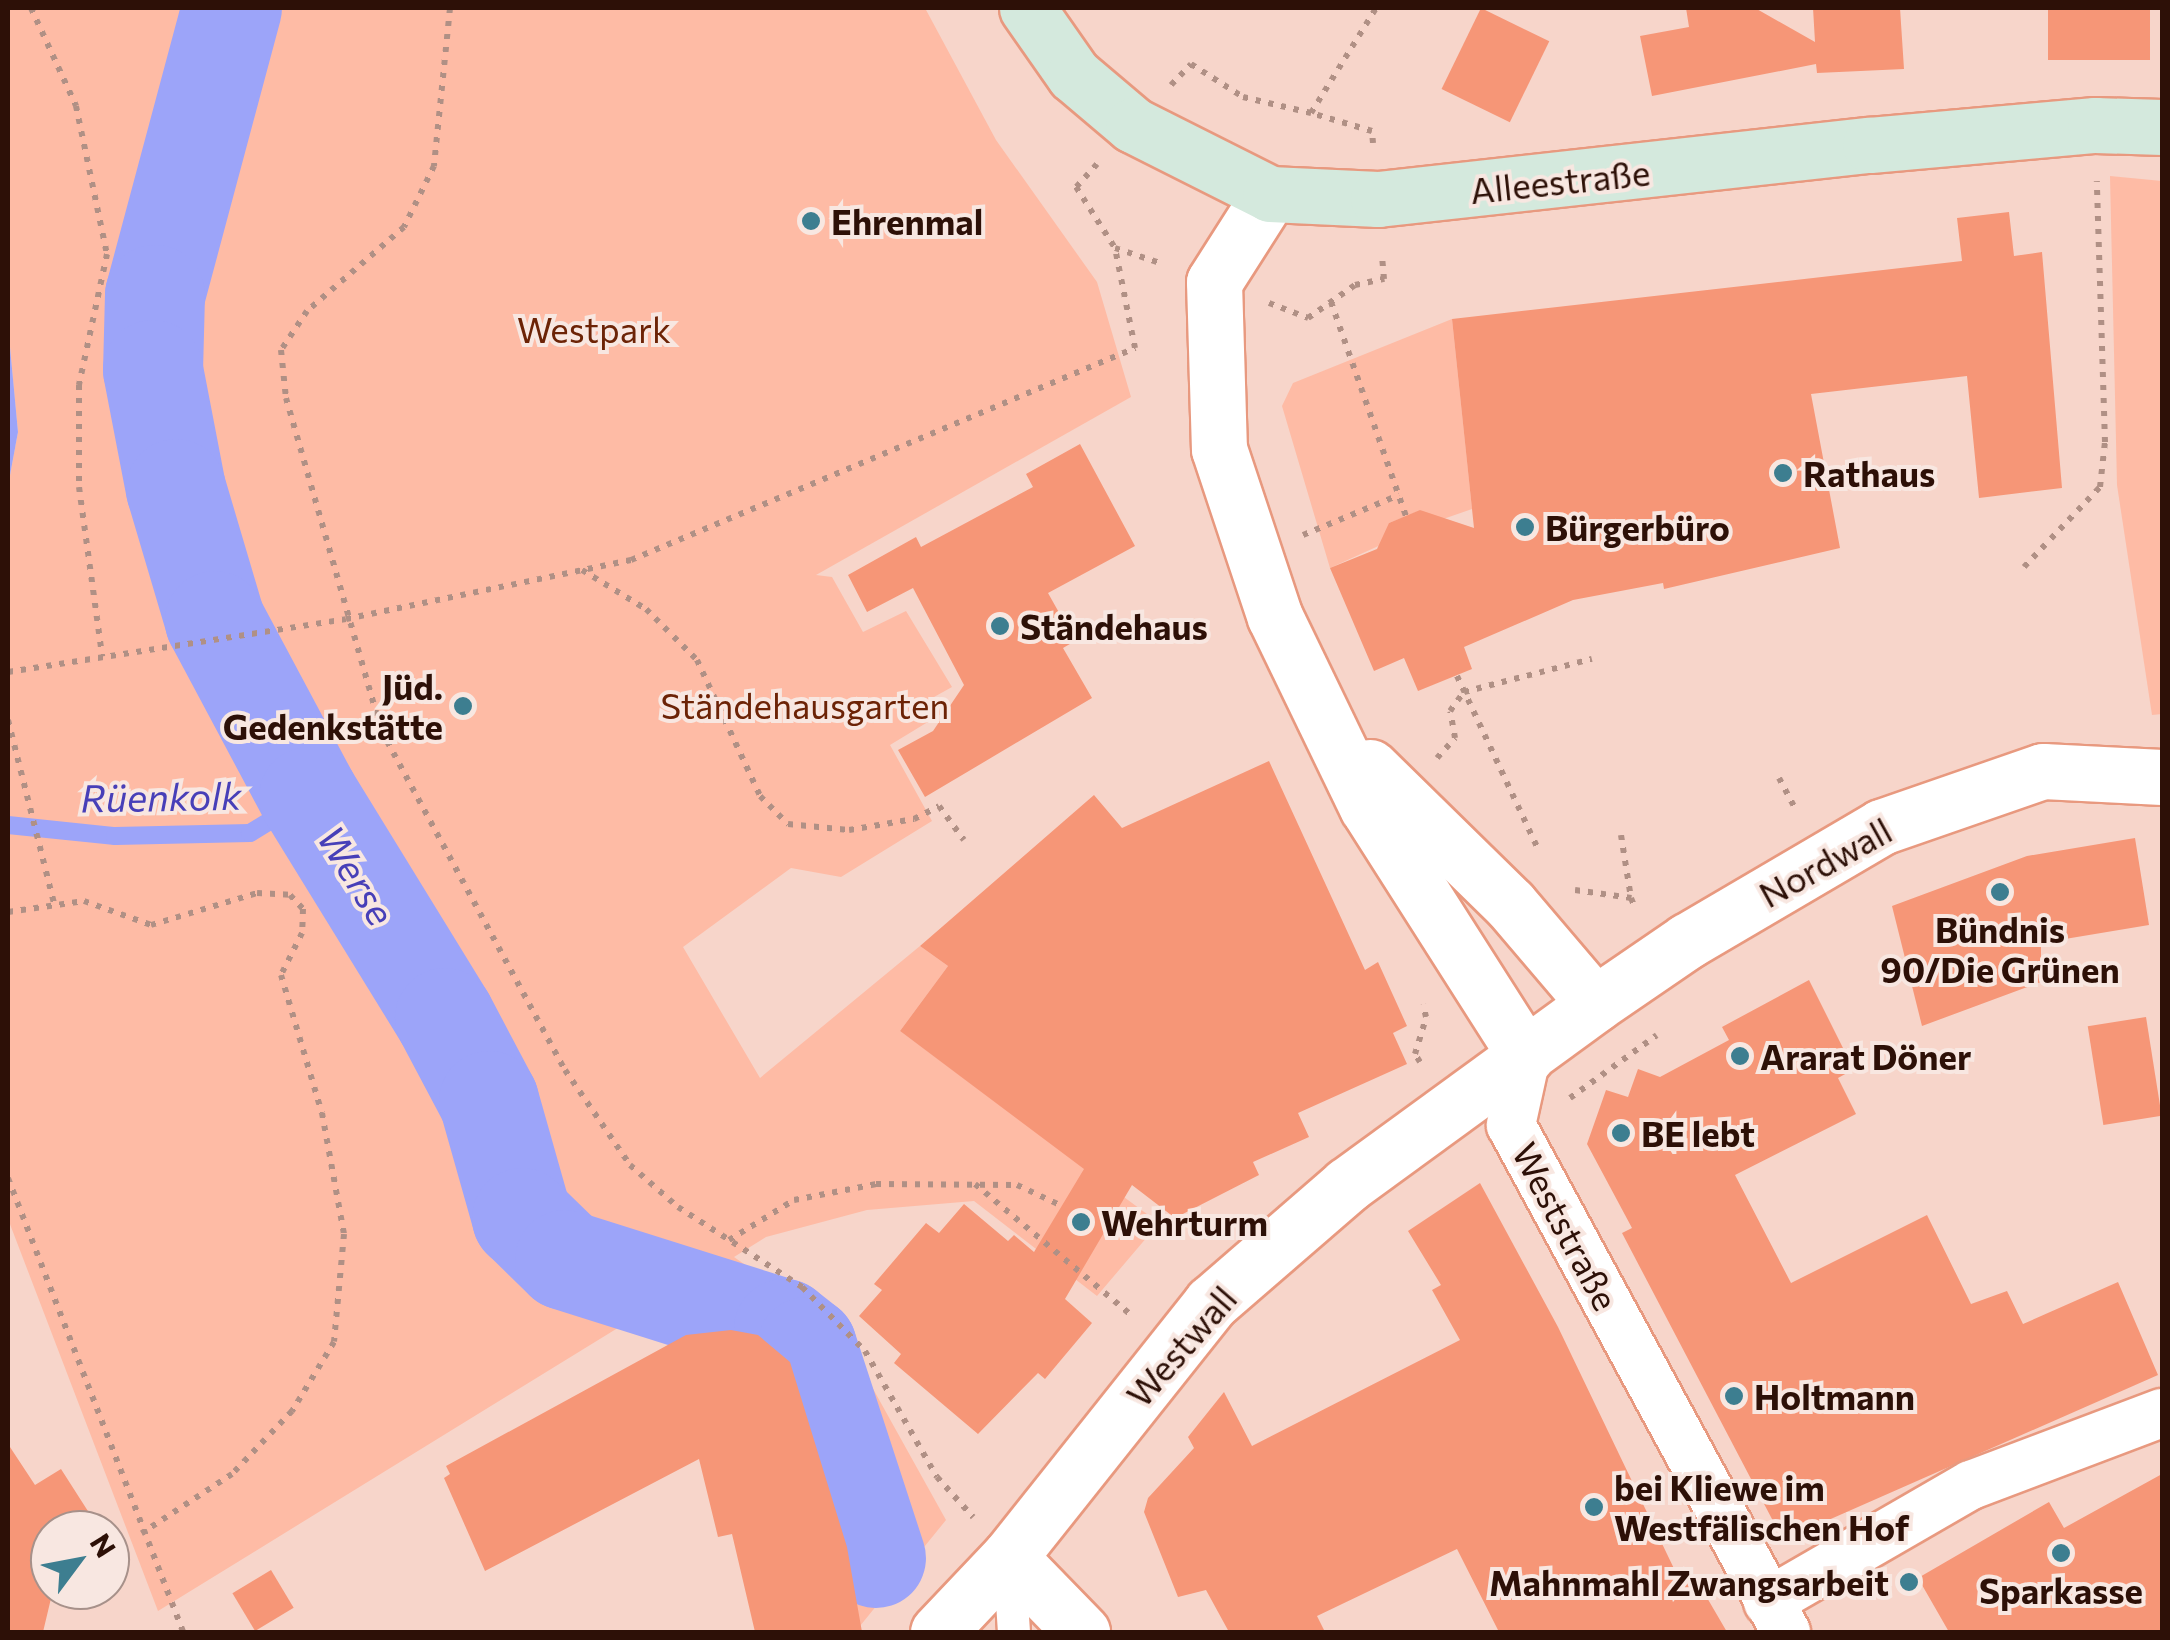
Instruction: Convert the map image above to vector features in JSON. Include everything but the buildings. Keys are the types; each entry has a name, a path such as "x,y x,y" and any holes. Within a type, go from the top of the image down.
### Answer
{"main road":[{"name":"Alleestraße","path":"1027,8 1074,75 1132,126 1270,194 1378,199 2095,125 2162,127"}],"street":[{"path":"1270,194 1214,282 1219,450 1275,617 1367,806 1526,1057"},
{"path":"1322,716 1399,799 1510,904 1595,1004"},
{"name":"Nordwall","path":"1526,1057 1687,941 1882,826 2043,771 2162,777"},
{"name":"Westwall","path":"938,1632 1008,1557 1211,1303 1348,1185 1526,1057"},
{"name":"Weststraße","path":"1526,1057 1511,1124 1777,1617"},
{"path":"1777,1617 1971,1485 2162,1413"},
{"path":"1008,1557 1082,1632"}],"lane":[{"path":"1008,1557 1014,1632"}],"path":[{"path":"30,8 76,106 107,254 79,386 79,487 102,656"},
{"path":"450,8 434,166 404,228 307,311 281,350 286,398 346,620 382,730 564,1070 630,1165 729,1240 802,1287 865,1351 937,1477 1008,1557"},
{"path":"1372,130 1310,112 1376,8"},
{"path":"2024,567 2100,487 2105,442 2095,125"},
{"path":"8,672 346,620 581,570 711,531 1135,348 1115,248 1214,282"},
{"path":"1332,302 1406,516"},
{"path":"1308,533 1399,495"},
{"path":"581,570 646,609 697,660 760,796 788,824 849,830 914,819 939,806 964,840"},
{"path":"1399,799 1456,738 1450,712 1464,692 1592,659"},
{"path":"8,720 54,907"},
{"path":"1621,835 1631,898"},
{"path":"8,912 84,900 151,925 257,893 290,895 303,909 302,933 281,975 322,1113 344,1234 334,1342 292,1410 232,1474 142,1533"},
{"path":"8,1178 183,1632"},
{"path":"729,1240 781,1206 832,1190 974,1183 1017,1185 1062,1206"},
{"path":"974,1183 1173,1351"}],"green space":[{"name":"Westpark","path":"8,8 925,8 996,140 1097,282 1131,397 816,575 832,577 863,632 906,611 952,687 934,697 941,714 890,745 932,821 841,877 791,868 683,947 760,1078 920,946 948,966 900,1031 1159,1223 1097,1296 974,1201 867,1210 766,1237 734,1257 801,1304 852,1351 946,1520 860,1626 847,1547 790,1362 758,1335 686,1335 634,1318 158,1611 130,1538 130,1510 119,1510 8,1219 8,486 18,432 8,326"},
{"path":"2110,176 2162,181 2162,714 2152,715 2117,485"},
{"path":"1452,319 1472,509 1426,525 1421,510 1389,523 1396,538 1330,568 1282,406 1293,383"}],"water":[{"path":"8,326 18,432 8,486"}],"waterway":[{"name":"Werse","path":"232,8 155,295 153,370 176,489 215,621 309,797 445,1018 489,1101 522,1218 565,1260 784,1329 807,1347 876,1558"},
{"name":"Rüenkolk","path":"8,825 115,836 250,833 309,797"}],"place":[{"name":"Ehrenmal","path":"811,221"},
{"name":"Rathaus","path":"1783,473"},
{"name":"Bürgerbüro","path":"1525,527"},
{"name":"Ständehaus","path":"1000,626"},
{"name":"Jüd. Gedenkstätte","path":"463,706"},
{"name":"Bündnis 90/Die Grünen","path":"2000,892"},
{"name":"Ararat Döner","path":"1740,1056"},
{"name":"BE lebt","path":"1621,1133"},
{"name":"Wehrturm","path":"1081,1222"},
{"name":"Holtmann","path":"1734,1396"},
{"name":"bei Kliewe im Westfälischen Hof","path":"1594,1507"},
{"name":"Sparkasse","path":"2061,1553"},
{"name":"Mahnmahl Zwangsarbeit","path":"1909,1582"}],"park label":[{"name":"Ständehausgarten","path":"805,705"}]}
